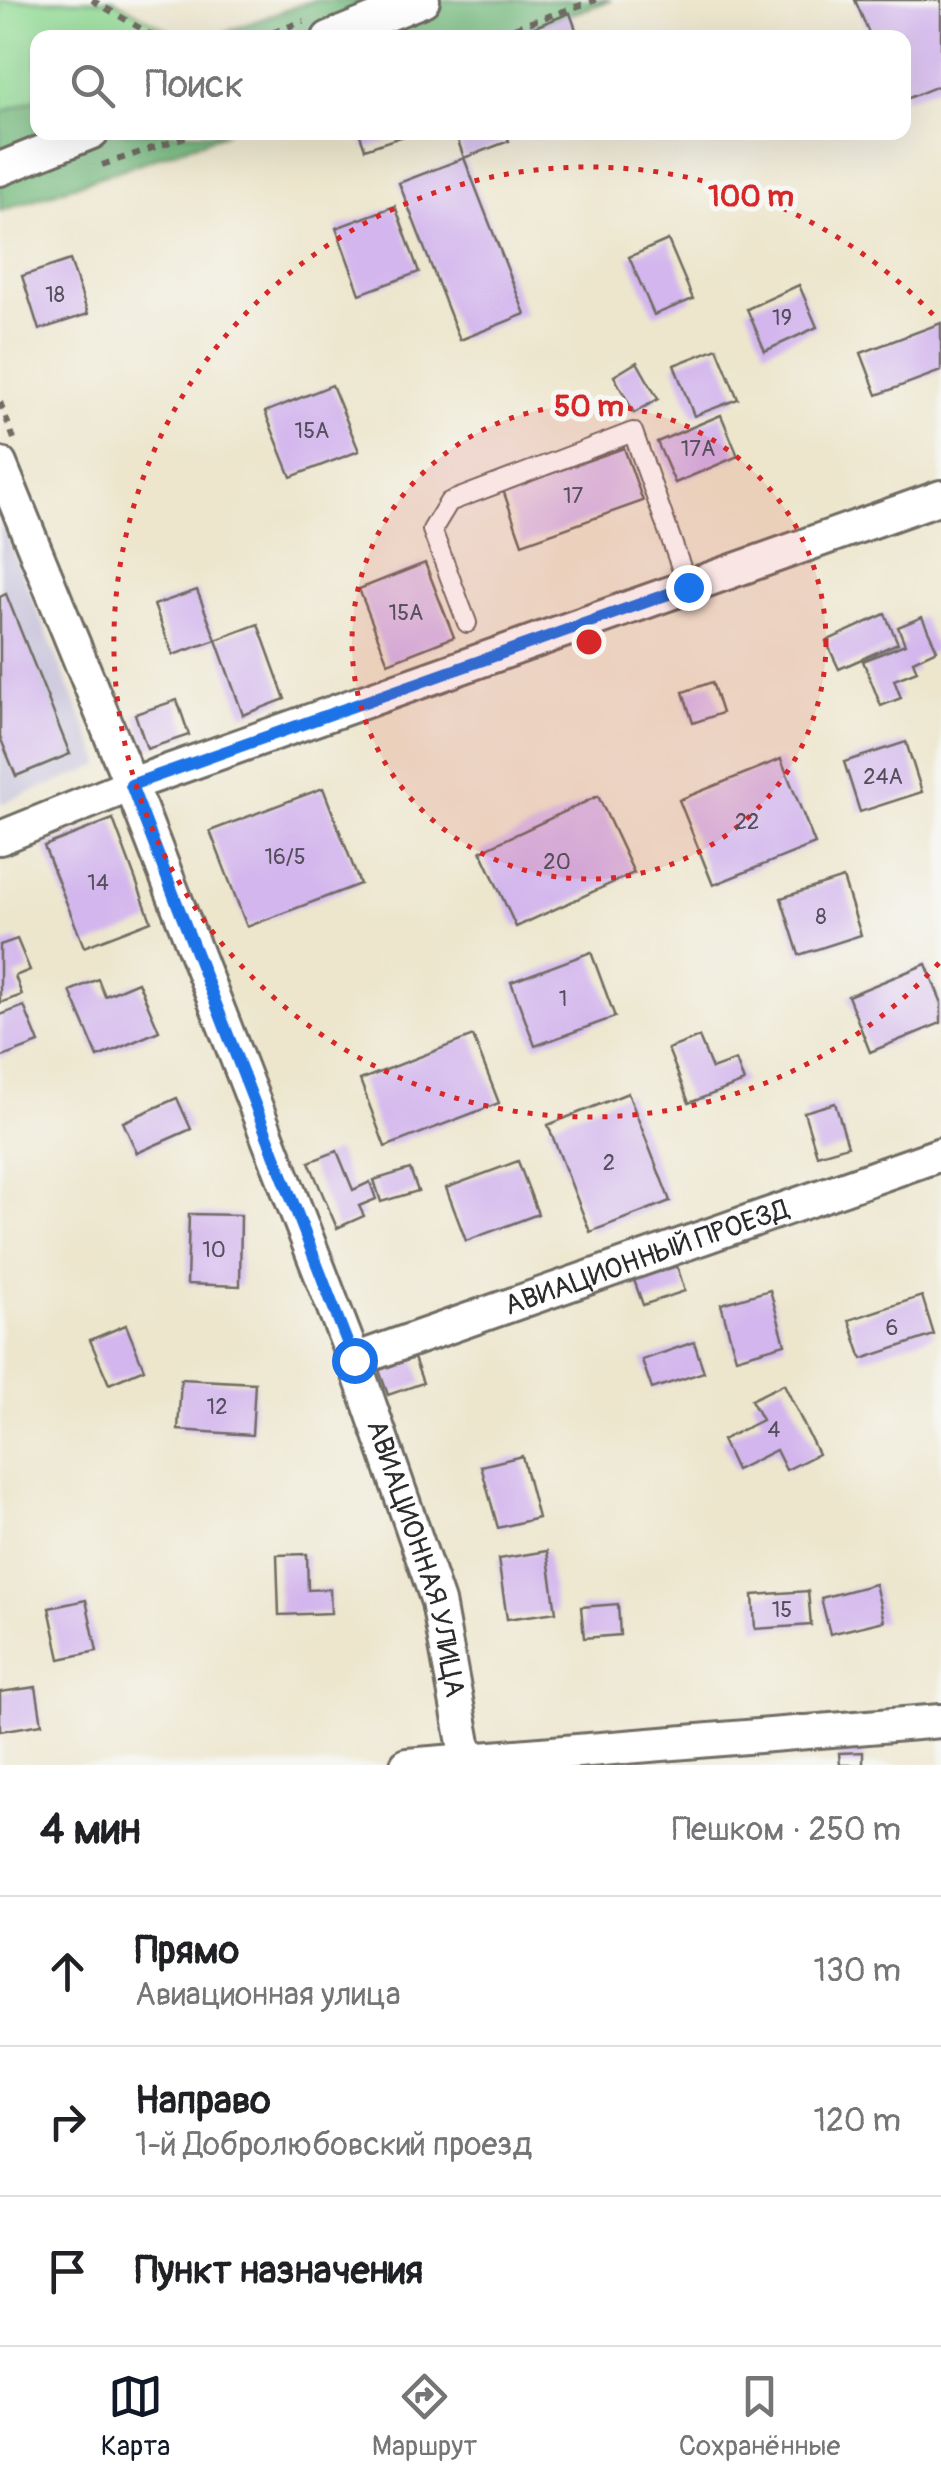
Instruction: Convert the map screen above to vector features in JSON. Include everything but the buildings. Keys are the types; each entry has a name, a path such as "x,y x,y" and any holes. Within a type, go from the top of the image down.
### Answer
{"street":[{"path":"349,30 422,0"},
{"path":"0,170 73,140"},
{"name":"АВИАЦИОННАЯ УЛИЦА","path":"0,464 131,785 354,1360 438,1602 468,1762"},
{"path":"0,838 131,785 941,497"},
{"name":"АВИАЦИОННЫЙ ПРОЕЗД","path":"354,1360 941,1154"},
{"path":"407,1765 941,1721"}],"lane":[{"path":"468,623 432,530 448,502 633,432 688,587"}],"path":[{"path":"92,0 144,30"},
{"path":"508,30 596,0"}],"shaded area":[{"path":"0,521 102,765 0,804"}],"green space":[{"path":"0,0 114,0 168,30 30,30 30,102 0,113"},
{"path":"314,0 611,0 524,30 231,30"},
{"path":"30,102 30,140 207,140 0,211 0,113"}],"route":[{"path":"354,1360 131,785 688,587"}]}
